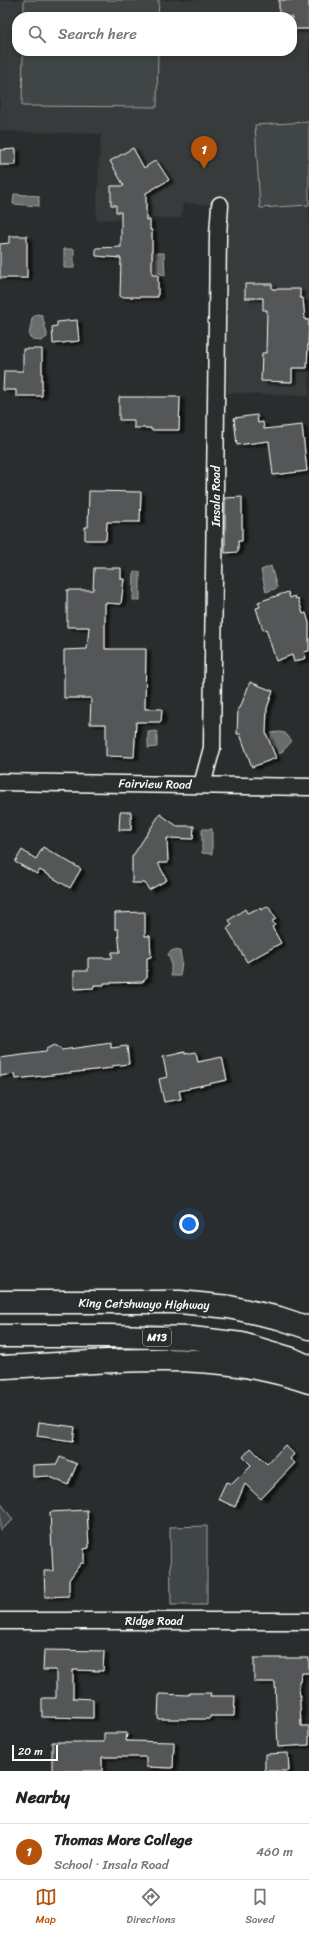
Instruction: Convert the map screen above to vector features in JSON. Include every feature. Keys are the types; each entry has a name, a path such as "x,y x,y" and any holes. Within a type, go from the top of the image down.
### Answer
{"highway":[{"name":"King Cetshwayo Highway","path":"0,1302 180,1302 229,1307 279,1318 309,1328"},
{"name":"M13","path":"0,1336 192,1338 242,1344 292,1359 309,1367"},
{"path":"0,1368 154,1360 201,1361 266,1370 309,1382"}],"street":[{"name":"Insala Road","path":"202,785 209,764 212,742 220,205"},
{"name":"Fairview Road","path":"0,782 309,787"},
{"name":"Ridge Road","path":"0,1621 309,1621"}],"shaded area":[{"path":"0,0 309,0 309,396 227,393 226,240 229,205 183,203 181,218 96,220 101,134 0,131"},
{"path":"24,0 159,0 158,12 24,12"},
{"path":"23,56 158,56 157,107 22,106"},
{"path":"309,122 309,205 260,208 255,125"},
{"path":"14,194 39,196 39,206 13,204"},
{"path":"64,249 74,249 74,268 64,268"},
{"path":"153,253 164,253 165,276 154,271"},
{"path":"37,314 42,315 47,334 47,337 41,341 34,340 29,336 32,318"},
{"path":"271,566 277,588 266,592 261,570"},
{"path":"134,572 140,572 140,600 133,600"},
{"path":"157,731 157,747 148,748 148,732"},
{"path":"271,733 285,733 292,741 280,754 271,741"},
{"path":"202,829 212,829 212,854 202,853"},
{"path":"173,950 180,951 182,962 180,976 171,976 171,962 168,954"},
{"path":"0,1502 13,1520 0,1530"},
{"path":"207,1526 207,1605 171,1605 170,1527"}],"building":[{"path":"279,0 309,0 309,29 297,29 297,12 279,12"},
{"path":"133,148 144,168 156,160 169,180 146,193 146,220 150,220 150,230 152,230 152,275 158,275 158,297 120,297 121,258 96,256 96,248 121,247 121,212 116,212 116,205 111,205 111,186 124,186 110,161"},
{"path":"16,149 16,165 0,165 0,150"},
{"path":"9,236 27,236 27,278 0,278 0,244 9,243"},
{"path":"245,284 272,284 272,289 300,289 300,298 303,298 305,320 309,320 307,368 292,368 292,382 261,381 262,353 266,353 267,310 263,310 263,298 245,298"},
{"path":"77,320 79,341 53,344 52,327 57,326 57,322"},
{"path":"23,349 42,349 42,396 16,396 16,390 3,390 4,371 23,371"},
{"path":"119,397 180,397 179,430 151,430 151,428 134,428 134,420 119,420"},
{"path":"257,415 258,423 263,422 264,429 302,425 307,471 273,475 269,441 237,445 234,418"},
{"path":"89,491 141,492 140,522 107,522 106,540 85,540 85,527 88,527"},
{"path":"242,497 242,541 238,541 238,552 225,553 225,498"},
{"path":"94,568 121,568 121,579 124,579 121,604 105,603 105,649 146,649 145,709 162,709 161,722 136,722 134,757 106,756 106,724 90,724 91,698 64,698 64,650 87,649 89,627 67,627 67,590 93,590"},
{"path":"288,592 290,598 295,596 296,599 298,598 303,614 306,613 309,623 309,651 304,652 306,658 294,662 292,655 276,661 266,629 263,630 256,608 260,607 258,602"},
{"path":"250,682 273,691 267,708 266,733 276,758 252,767 240,734 237,734 238,708 240,708"},
{"path":"120,812 131,812 131,830 119,830"},
{"path":"160,814 177,826 194,826 193,839 167,838 168,863 158,863 167,880 149,890 145,883 132,883 132,857"},
{"path":"43,847 81,869 70,888 40,870 37,874 15,862 22,850 36,859"},
{"path":"268,906 276,919 272,921 275,925 272,927 281,943 247,962 227,928 232,925 229,920 245,909 247,913 260,908 262,910"},
{"path":"145,912 145,936 150,936 151,957 147,958 147,978 142,982 104,983 104,985 94,985 94,988 74,989 74,971 88,971 88,958 112,958 112,952 120,952 118,929 115,929 115,913"},
{"path":"111,1043 111,1048 127,1046 129,1064 111,1066 112,1068 16,1079 15,1074 0,1076 0,1058 45,1052 46,1049 54,1045 62,1050"},
{"path":"185,1052 185,1054 196,1052 198,1062 222,1057 227,1080 179,1091 181,1099 164,1102 159,1079 167,1077 163,1057"},
{"path":"39,1422 75,1427 73,1441 37,1436"},
{"path":"285,1445 294,1454 290,1459 295,1463 261,1499 245,1484 235,1507 218,1499 226,1482 232,1484 251,1465 243,1457 251,1448 267,1464"},
{"path":"60,1457 77,1464 68,1485 48,1476 33,1477 33,1465 57,1464"},
{"path":"87,1510 89,1548 84,1549 84,1563 81,1563 69,1580 69,1596 45,1597 44,1571 53,1571 50,1512"},
{"path":"44,1650 104,1651 103,1671 73,1670 73,1698 93,1699 93,1718 42,1717 42,1698 56,1698 56,1670 43,1670"},
{"path":"254,1658 309,1658 309,1673 301,1673 299,1682 301,1726 309,1726 309,1745 278,1747 275,1682 254,1682"},
{"path":"189,1693 211,1693 210,1696 235,1696 234,1716 210,1716 210,1719 158,1719 159,1694 189,1695"},
{"path":"104,1733 127,1733 126,1741 174,1742 173,1768 146,1767 146,1757 102,1757 102,1771 52,1771 52,1742 104,1742"},
{"path":"288,1753 289,1771 265,1771 265,1754"}],"place":[{"name":"Thomas More College","path":"204,169"}]}
